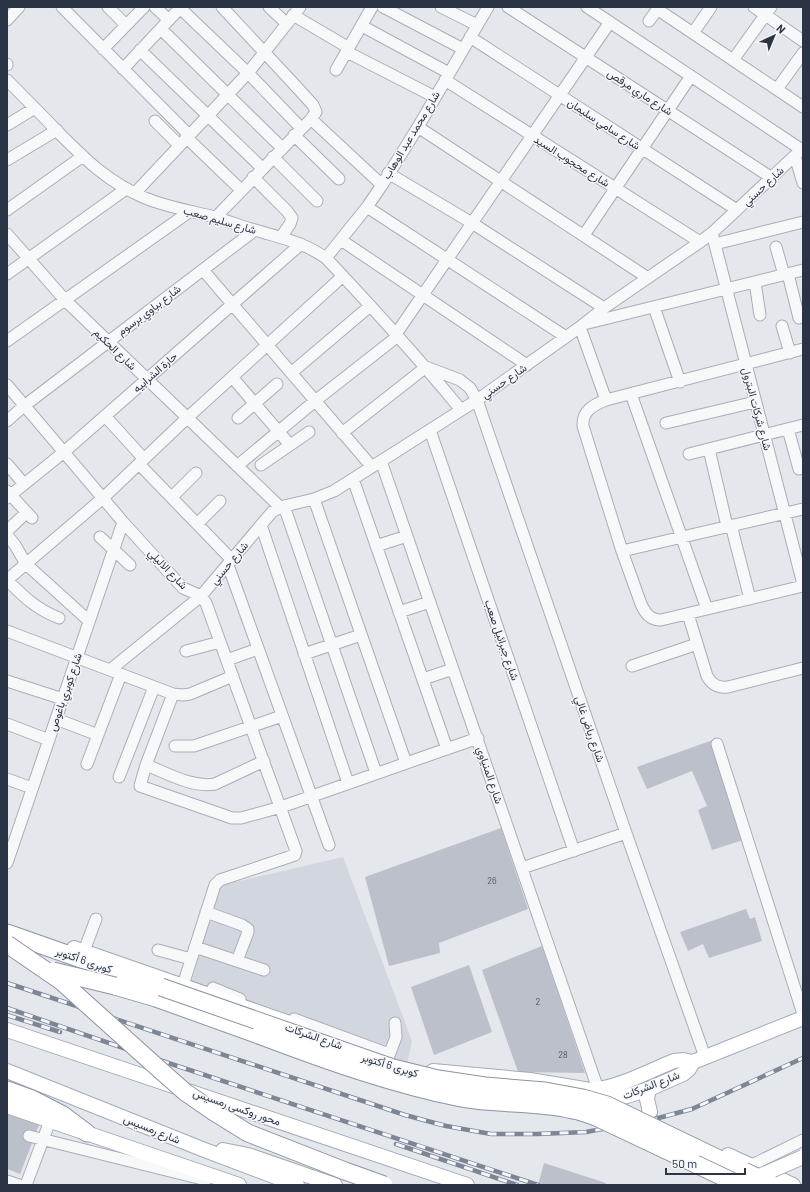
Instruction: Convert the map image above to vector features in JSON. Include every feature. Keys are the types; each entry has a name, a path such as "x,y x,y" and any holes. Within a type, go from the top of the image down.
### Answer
{"highway":[{"name":"كوبرى 6 أكتوبر","path":"7,933 393,1068 438,1079 485,1086 545,1091 583,1098 601,1104 773,1185"},
{"path":"7,944 61,981 185,1092 214,1112 248,1133 384,1185"},
{"path":"7,952 61,981"},
{"name":"كوبرى 6 أكتوبر","path":"7,957 55,972 115,986 156,998 212,1017 312,1055 397,1082 463,1098 572,1109 596,1116 739,1185"},
{"path":"7,1090 32,1099 63,1114 87,1133"}],"main road":[{"name":"شارع الشركات","path":"7,925 183,985 246,1004 389,1056 408,1065 430,1070 553,1086 601,1099 616,1099 649,1089 683,1074 699,1059"},
{"name":"شارع الشركات","path":"7,929 424,1073 590,1090 598,1089 617,1084 679,1060 699,1059 803,1018"},
{"name":"محور روكسى رمسيس","path":"7,1030 467,1185"},
{"name":"شارع رمسيس","path":"7,1072 297,1185"},
{"path":"646,1117 650,1112 647,1100 649,1089"},
{"path":"627,1096 636,1114 640,1117 646,1117 702,1144 795,1185 803,1182"},
{"name":"شارع رمسيس","path":"7,1106 239,1185"},
{"path":"202,1149 248,1155 334,1185"},
{"path":"739,1185 803,1157"}],"street":[{"path":"7,20 19,7"},
{"path":"62,7 123,69 185,139 241,190"},
{"path":"108,7 126,25"},
{"path":"103,49 144,7"},
{"path":"155,7 169,20"},
{"path":"123,69 181,7 248,73 339,179"},
{"path":"216,217 253,177 311,119 316,112 315,108 265,52 222,7"},
{"path":"269,7 293,15 348,50 435,97"},
{"path":"336,70 372,7"},
{"path":"382,7 463,49"},
{"name":"شارع محمد عبد الوهاب","path":"326,258 367,207 382,185 388,173 418,127 488,7"},
{"name":"شارع ماري مرقص","path":"508,7 772,178"},
{"path":"587,7 800,151 803,183"},
{"path":"693,33 711,7"},
{"path":"754,7 768,11 803,41"},
{"path":"444,8 477,25"},
{"path":"649,21 658,8 803,107"},
{"path":"733,60 768,11"},
{"path":"7,274 131,191 185,139 248,73 293,15"},
{"path":"237,466 397,335 610,22"},
{"name":"شارع محجوب السيد","path":"362,26 447,76 532,136 700,242"},
{"path":"161,29 226,95 282,148"},
{"name":"شارع سامي سليمان","path":"470,37 737,210"},
{"path":"140,50 262,168"},
{"path":"777,89 803,54"},
{"path":"584,235 691,76"},
{"name":"شارع سليم صعب","path":"9,85 35,108 90,164 107,177 131,191 165,205 189,212 216,217 281,237 313,249 326,258 426,367 460,410"},
{"path":"7,125 35,108"},
{"path":"311,119 382,185"},
{"path":"155,121 185,139"},
{"path":"418,127 648,278"},
{"path":"7,160 57,130"},
{"name":"شارع حسني","path":"110,670 201,596 272,512 282,506 314,500 334,492 477,400 582,326 604,308 700,242 713,238 737,210 800,151"},
{"path":"7,210 82,156"},
{"path":"273,157 317,201"},
{"path":"388,173 472,223 604,308"},
{"path":"253,177 287,211 292,218 290,224 281,237"},
{"path":"367,207 566,337"},
{"path":"7,342 189,212"},
{"path":"713,238 803,222"},
{"name":"شارع بباوي برسوم","path":"7,421 24,406 255,230"},
{"name":"شارع الحكيم","path":"7,234 65,300 237,466 282,506"},
{"name":"شارع شركات البترول","path":"713,238 784,513 799,551 803,585"},
{"path":"341,240 527,365"},
{"name":"حارة الشرابيه","path":"8,494 24,484 64,452 301,244"},
{"path":"776,247 799,318"},
{"path":"202,270 342,433 376,464"},
{"path":"606,400 582,326 803,270"},
{"path":"59,618 39,609 29,602 7,580 103,498 187,418 343,276"},
{"path":"755,282 760,315"},
{"path":"291,373 370,306"},
{"path":"654,307 680,382"},
{"path":"782,326 790,353"},
{"path":"803,349 606,400 596,404 586,411 583,426 622,551 643,610 654,620 661,620 688,614 803,585"},
{"path":"342,433 426,367"},
{"name":"شارع سليم صعب","path":"426,367 460,380 470,388 477,400"},
{"path":"232,377 290,445"},
{"path":"238,418 277,384"},
{"name":"شارع الاليلي","path":"8,387 123,522 183,588 201,596 206,603 296,850 295,855 217,882 206,912"},
{"path":"631,394 707,609"},
{"name":"شارع رياض غالي","path":"477,400 626,833 699,1059"},
{"path":"666,423 755,402"},
{"path":"105,416 172,497 230,562 258,649 329,845"},
{"path":"689,454 803,425"},
{"path":"788,429 799,469"},
{"name":"شارع جبرائيل صعب","path":"430,430 574,851"},
{"path":"262,465 309,432"},
{"path":"710,449 729,526 750,599"},
{"path":"7,464 24,484"},
{"name":"شارع المنياوي","path":"376,464 407,536 598,1089"},
{"path":"172,497 196,473"},
{"path":"353,479 447,749"},
{"path":"7,531 29,515 8,494"},
{"path":"314,500 406,763"},
{"path":"197,524 220,501"},
{"path":"282,506 376,773"},
{"path":"622,551 803,509"},
{"name":"شارع كوبري باغوص","path":"7,860 123,522"},
{"path":"261,525 348,783"},
{"path":"7,535 15,545 26,564 89,621"},
{"path":"376,546 407,536"},
{"path":"100,537 130,565"},
{"path":"399,612 430,602"},
{"path":"688,614 707,676 710,682 715,686 721,688 803,668"},
{"path":"7,631 154,687 183,696 233,676"},
{"path":"304,654 361,635"},
{"path":"186,651 220,642"},
{"path":"632,666 697,644"},
{"path":"227,660 258,649"},
{"path":"423,679 454,669"},
{"path":"87,764 121,674"},
{"path":"7,681 63,699"},
{"path":"119,777 154,687"},
{"path":"173,694 146,765 140,786 232,818 241,818 280,807 478,738"},
{"path":"175,746 194,746 282,716"},
{"path":"56,719 98,735"},
{"path":"7,724 49,740"},
{"path":"717,744 803,1014"},
{"path":"146,765 186,781 207,786 216,784 264,761"},
{"path":"7,779 32,788"},
{"path":"522,868 626,833"},
{"path":"183,985 206,912 242,925 248,929 238,961"},
{"path":"84,951 96,919"},
{"path":"195,947 264,970"},
{"path":"158,950 191,959"},
{"path":"212,988 246,1004"},
{"path":"389,1056 396,1037 395,1023"},
{"path":"26,1185 50,1121"},
{"path":"29,1136 226,1185"},
{"path":"761,1185 752,1165 803,1140"},
{"path":"7,1181 19,1185"}],"shaded area":[{"path":"343,857 412,1041 405,1074 187,998 218,886"}],"building":[{"path":"713,740 743,840 712,850 698,810 707,806 692,771 647,789 637,767"},
{"path":"501,828 528,909 439,943 440,953 389,966 365,877"},
{"path":"746,909 750,919 755,917 762,941 709,958 703,944 688,951 680,932"},
{"path":"542,946 585,1073 518,1072 482,970"},
{"path":"469,965 492,1032 434,1055 411,987"},
{"path":"7,1114 39,1125 20,1174 7,1169"},
{"path":"544,1163 606,1183 605,1185 538,1185"}],"railway":[{"path":"7,983 405,1115 446,1126 491,1134 586,1132 651,1120 692,1109 803,1058"},
{"path":"7,1008 138,1053 538,1185"},
{"path":"7,1015 60,1032"},
{"path":"396,1144 517,1185"}]}
